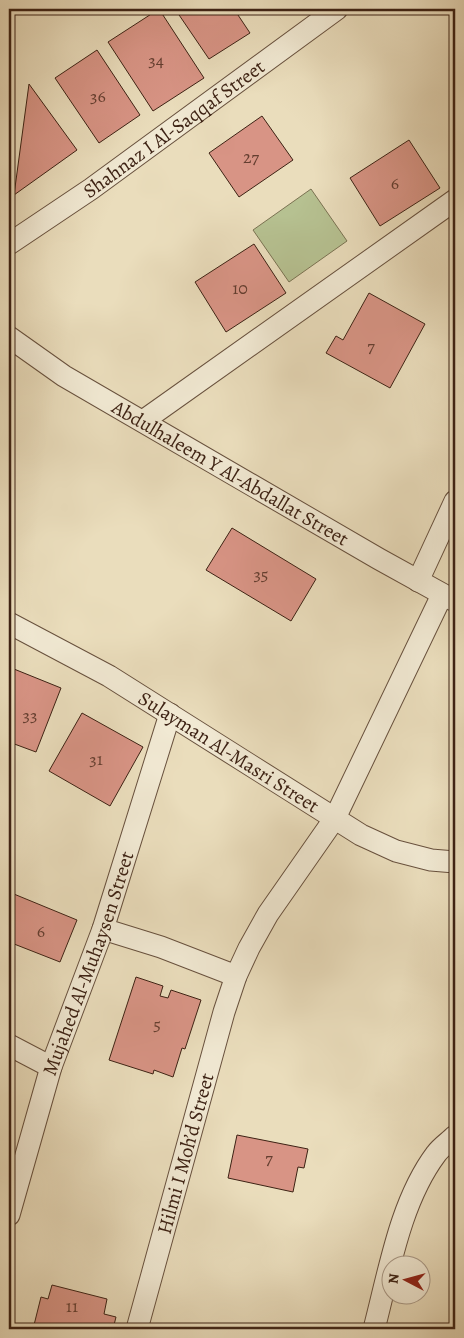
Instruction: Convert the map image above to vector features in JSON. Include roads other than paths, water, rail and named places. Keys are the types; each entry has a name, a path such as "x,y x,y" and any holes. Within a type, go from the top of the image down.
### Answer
{"street":[{"name":"Shahnaz I Al-Saqqaf Street","path":"9,244 91,189 337,9"},
{"path":"143,421 455,200"},
{"name":"Abdulhaleem Y Al-Abdallat Street","path":"9,338 64,376 449,598"},
{"path":"418,581 455,501"},
{"name":"Hilmi I Moh’d Street","path":"137,1329 224,1012 236,976 268,914 335,818 449,598"},
{"name":"Sulayman Al-Masri Street","path":"9,623 108,676 361,835 396,851 430,860 455,862"},
{"name":"Mujahed Al-Muhaysen Street","path":"9,1215 51,1067 103,929 170,714"},
{"path":"103,929 161,947 236,976"},
{"path":"9,1046 51,1067"},
{"path":"374,1329 406,1209 420,1178 437,1153 455,1136"}]}
